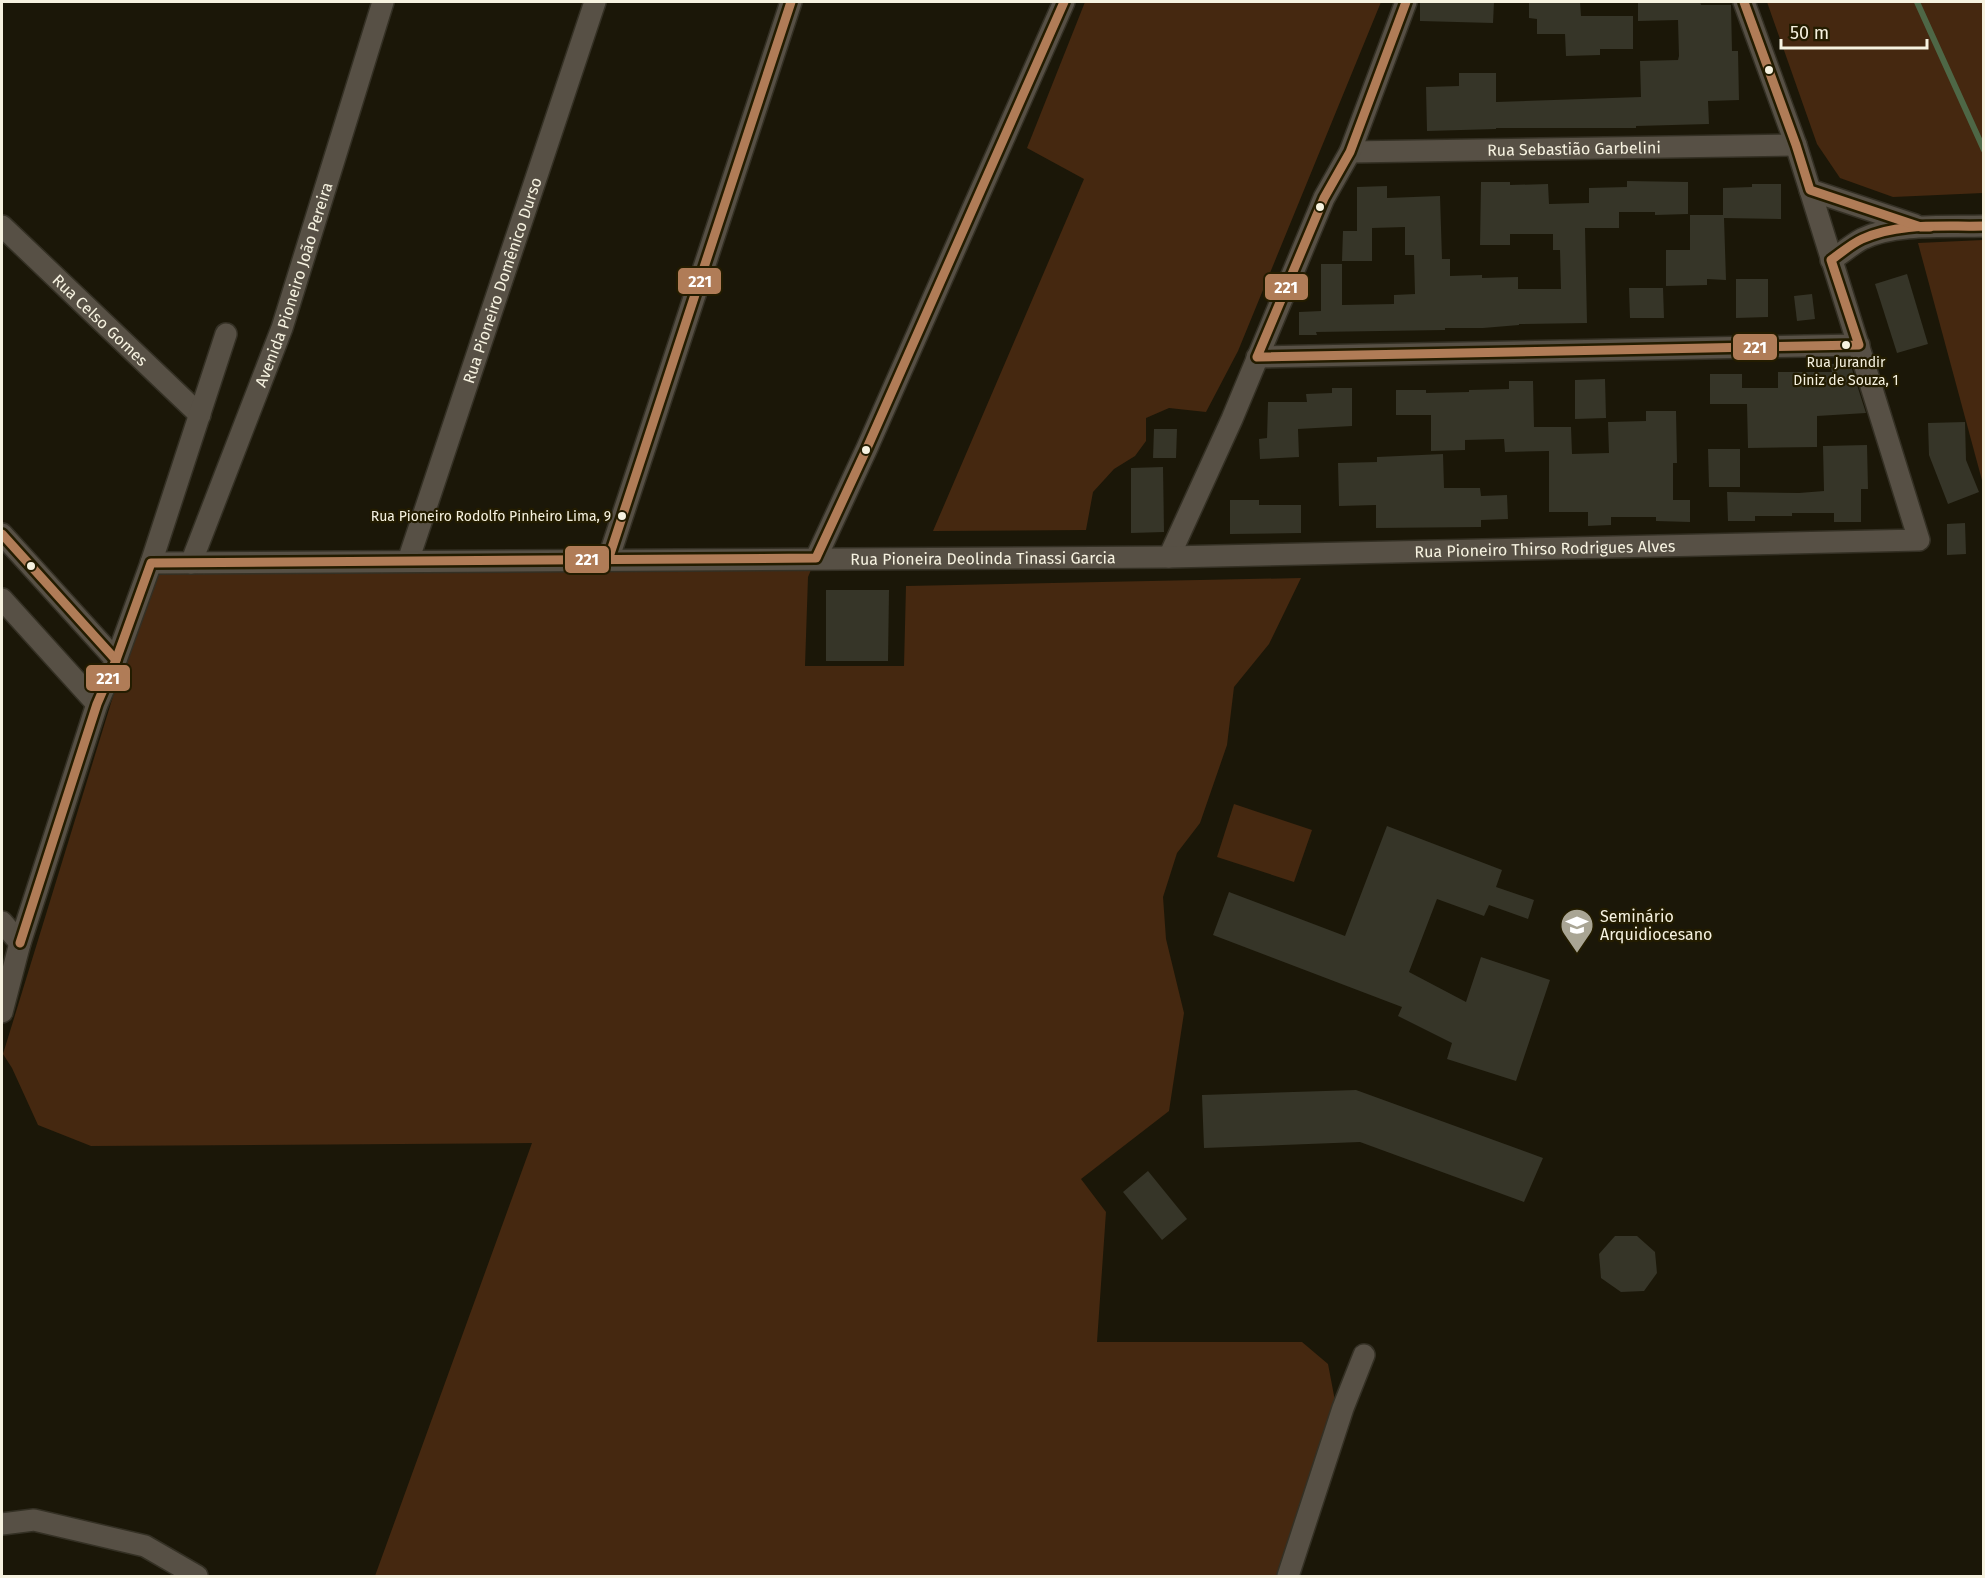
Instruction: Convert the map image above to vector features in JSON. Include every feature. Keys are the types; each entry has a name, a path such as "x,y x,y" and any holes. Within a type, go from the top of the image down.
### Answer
{"street":[{"name":"Avenida Pioneiro João Pereira","path":"192,563 282,328 383,2"},
{"name":"Rua Pioneiro Domênico Durso","path":"408,561 595,2"},
{"path":"608,560 791,2"},
{"path":"816,558 872,437 1064,2"},
{"path":"1169,557 1232,418 1324,198 1350,152 1406,2"},
{"path":"1257,357 1859,345 1796,145 1744,2"},
{"name":"Rua Sebastião Garbelini","path":"1350,152 1796,145"},
{"path":"1810,190 1921,227"},
{"name":"Rua Celso Gomes","path":"2,226 200,415"},
{"path":"1831,260 1863,239 1887,231 1921,227 1978,226"},
{"path":"2,1012 20,943 97,704 152,563 226,334"},
{"name":"Rua Pioneiro Thirso Rodrigues Alves","path":"1169,557 1919,540 1859,345"},
{"path":"2,534 116,660"},
{"name":"Rua Pioneira Deolinda Tinassi Garcia","path":"152,563 1169,557"},
{"path":"2,598 97,704"},
{"path":"2,922 20,943"},
{"path":"1288,1576 1343,1408 1364,1355"},
{"path":"2,1524 34,1520 146,1546 197,1576"}],"shaded area":[{"path":"1085,2 1381,2 1238,351 1206,412 1169,408 1146,418 1146,441 1135,456 1114,469 1093,492 1086,530 933,531 1084,179 1027,148"},
{"path":"1767,2 1983,2 1983,193 1893,197 1840,178 1817,144"},
{"path":"1984,240 1983,484 1918,243"},
{"path":"816,558 808,577 805,666 904,666 906,586 1301,578 1269,644 1234,687 1227,745 1200,823 1177,853 1163,897 1166,939 1184,1013 1169,1111 1081,1179 1106,1212 1097,1342 1302,1342 1328,1364 1336,1406 1280,1576 375,1576 532,1143 91,1146 38,1125 12,1068 3,1054 155,560"},
{"path":"1234,804 1312,830 1294,882 1217,857"}],"building":[{"path":"1420,2 1494,2 1493,23 1420,21"},
{"path":"1529,2 1580,2 1581,16 1633,16 1633,49 1600,49 1600,55 1566,56 1565,34 1537,34 1537,19 1529,18"},
{"path":"1638,2 1700,2 1701,5 1731,5 1732,51 1738,51 1739,100 1708,101 1709,124 1636,126 1636,128 1496,128 1427,131 1426,87 1459,86 1459,73 1496,73 1496,102 1641,97 1640,61 1678,60 1678,20 1638,21"},
{"path":"1627,181 1688,182 1688,214 1655,215 1655,212 1619,212 1619,228 1585,228 1587,323 1519,324 1483,328 1445,328 1445,330 1316,332 1317,335 1299,335 1299,312 1321,311 1321,264 1342,264 1342,305 1394,304 1394,295 1415,294 1414,255 1405,255 1405,227 1372,228 1372,261 1342,261 1343,231 1357,231 1357,187 1387,186 1387,198 1440,196 1442,259 1450,259 1450,276 1518,277 1518,289 1561,289 1560,250 1553,250 1553,234 1510,234 1510,245 1480,245 1481,182 1510,182 1510,185 1548,184 1549,204 1589,203 1589,188 1627,187"},
{"path":"1752,184 1781,184 1781,219 1724,218 1726,280 1707,279 1707,285 1666,286 1666,250 1690,250 1690,215 1723,215 1723,188 1752,187"},
{"path":"1907,274 1928,344 1897,353 1875,284"},
{"path":"1736,279 1768,279 1768,317 1736,318"},
{"path":"1629,288 1663,288 1664,318 1630,318"},
{"path":"1812,294 1815,319 1797,321 1794,296"},
{"path":"1850,363 1866,413 1817,416 1817,447 1748,448 1747,404 1710,404 1710,374 1742,374 1742,388 1778,388 1778,372 1832,372 1830,364"},
{"path":"1605,379 1606,418 1575,419 1575,380"},
{"path":"1509,381 1533,381 1534,427 1571,427 1572,454 1609,453 1608,422 1646,421 1646,411 1676,411 1677,463 1673,463 1673,500 1690,500 1690,522 1656,521 1656,517 1611,517 1611,525 1588,526 1588,512 1549,512 1549,451 1505,452 1504,439 1465,440 1465,450 1431,451 1431,415 1396,415 1396,390 1426,390 1426,393 1509,389"},
{"path":"1332,388 1352,388 1352,426 1298,429 1299,457 1260,459 1259,439 1267,438 1268,402 1307,402 1306,394 1332,393"},
{"path":"1965,422 1966,460 1979,492 1948,504 1929,455 1928,423"},
{"path":"1154,429 1177,429 1176,458 1153,458"},
{"path":"1867,445 1868,489 1861,489 1861,522 1834,522 1834,513 1792,513 1792,516 1755,516 1755,521 1728,521 1727,492 1824,491 1823,446"},
{"path":"1708,449 1740,449 1740,487 1709,487"},
{"path":"1443,454 1444,488 1480,488 1481,496 1507,495 1508,519 1481,520 1481,527 1376,528 1376,505 1339,506 1338,463 1377,462 1377,457"},
{"path":"1163,467 1164,532 1131,533 1131,468"},
{"path":"1230,500 1259,500 1259,505 1301,505 1301,533 1230,534"},
{"path":"1965,523 1966,554 1947,555 1947,524"},
{"path":"826,590 889,590 888,661 826,661"},
{"path":"1387,826 1502,870 1496,887 1534,900 1528,919 1489,905 1484,916 1437,899 1409,972 1466,1002 1481,957 1550,980 1516,1081 1447,1059 1452,1043 1398,1016 1402,1007 1213,935 1229,892 1345,936"},
{"path":"1356,1090 1543,1158 1524,1202 1360,1142 1204,1148 1202,1095"},
{"path":"1148,1171 1187,1219 1162,1240 1123,1192"},
{"path":"1615,1236 1637,1236 1655,1252 1657,1273 1644,1291 1621,1292 1601,1278 1599,1254"}],"waterway":[{"path":"1917,2 1984,150"}],"transit line":[{"name":"221","path":"608,560 791,2"},
{"name":"221","path":"20,943 97,704 116,660 151,563 816,558 1064,2"},
{"name":"221","path":"1406,2 1350,152 1324,198 1257,357 1859,345 1831,260 1862,239 1891,230 1984,226"},
{"name":"221","path":"1744,2 1810,190 1921,227 1930,227"},
{"name":"221","path":"2,534 116,660"}],"place":[{"name":"Rua Jurandir Diniz de Souza, 1","path":"1846,345"},
{"name":"Rua Pioneiro Rodolfo Pinheiro Lima, 9","path":"622,516"},
{"name":"Seminário Arquidiocesano","path":"1577,954"}]}
